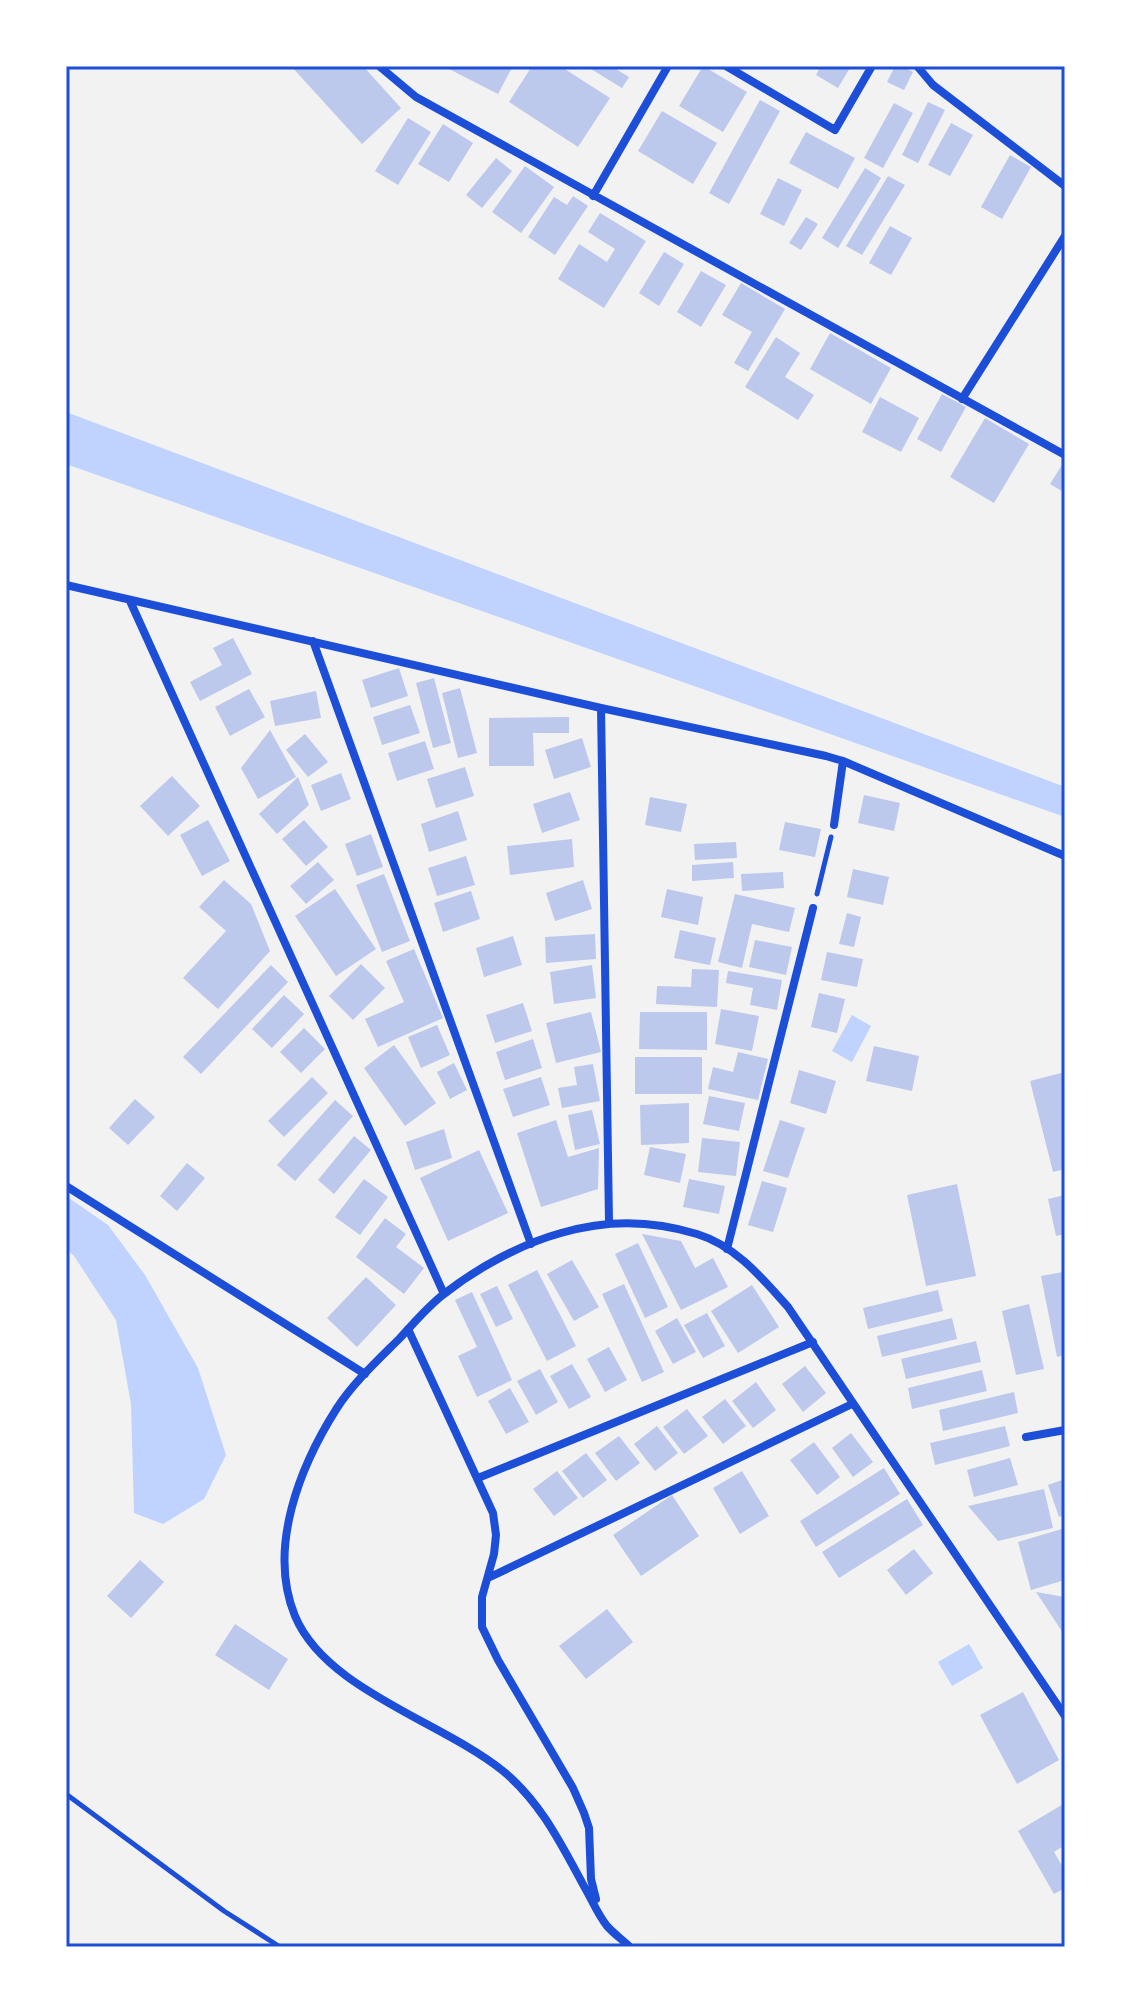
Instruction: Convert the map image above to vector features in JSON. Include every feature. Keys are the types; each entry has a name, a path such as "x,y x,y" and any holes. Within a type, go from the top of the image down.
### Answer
{"street":[{"path":"593,196 668,66"},
{"path":"726,66 835,130 872,66"},
{"path":"917,66 943,93 1065,186"},
{"path":"383,68 416,97 1065,455"},
{"path":"962,399 1065,236"},
{"path":"66,585 601,708 780,744 843,761 1065,856"},
{"path":"130,601 444,1294"},
{"path":"313,641 531,1244"},
{"path":"601,708 609,1222"},
{"path":"834,825 843,761"},
{"path":"727,1249 813,908"},
{"path":"66,1186 365,1374"},
{"path":"630,1947 607,1925 531,1797 485,1757 337,1671 306,1638 294,1613 287,1584 284,1551 293,1503 316,1443 339,1406 365,1374 444,1294 491,1264 557,1234 609,1222 653,1225 698,1234 744,1260 788,1307 813,1342 1065,1716"},
{"path":"408,1329 493,1513 496,1535 482,1597 482,1627 584,1813 589,1828 592,1888 607,1925"},
{"path":"478,1478 813,1342"},
{"path":"488,1578 852,1404"},
{"path":"1026,1437 1065,1430"}],"path":[{"path":"813,908 834,825"},
{"path":"66,1794 224,1911 280,1947"}],"water":[{"path":"66,412 1065,787 1065,817 66,464"},
{"path":"852,1015 871,1026 852,1062 832,1051"},
{"path":"66,1196 108,1225 145,1275 198,1368 226,1455 204,1499 163,1524 134,1513 131,1404 116,1320 74,1256 66,1249"},
{"path":"969,1644 983,1668 952,1686 938,1662"}],"building":[{"path":"291,66 363,66 401,108 362,144"},
{"path":"443,66 513,66 498,94"},
{"path":"532,66 560,66 610,98 578,147 509,102"},
{"path":"586,66 611,66 629,77 622,88"},
{"path":"703,66 747,92 723,132 679,106"},
{"path":"821,66 851,66 838,88 816,75"},
{"path":"895,66 913,72 904,90 887,82"},
{"path":"760,100 780,111 729,204 709,193"},
{"path":"928,102 945,110 918,163 902,155"},
{"path":"894,103 913,113 883,168 864,158"},
{"path":"662,111 717,143 693,184 638,151"},
{"path":"408,118 431,132 398,185 375,171"},
{"path":"951,123 973,135 950,176 928,165"},
{"path":"443,124 473,143 449,182 418,164"},
{"path":"806,132 855,158 838,189 789,163"},
{"path":"1010,155 1031,167 1002,219 981,207"},
{"path":"496,158 512,171 482,208 466,195"},
{"path":"525,166 554,187 521,233 492,212"},
{"path":"865,168 881,178 838,248 822,238"},
{"path":"888,176 905,185 862,255 846,246"},
{"path":"778,178 802,190 784,226 760,214"},
{"path":"573,196 588,206 555,255 528,237 554,197 567,205"},
{"path":"600,213 646,241 604,308 558,279 579,244 607,262 615,249 588,232"},
{"path":"806,217 818,224 801,250 789,243"},
{"path":"890,226 912,238 891,275 869,263"},
{"path":"664,252 684,264 659,306 639,293"},
{"path":"701,271 726,285 701,327 677,312"},
{"path":"741,283 785,309 748,371 734,363 752,332 722,315"},
{"path":"830,333 891,368 871,404 810,369"},
{"path":"776,337 800,353 785,377 814,395 798,420 745,387"},
{"path":"942,394 966,407 941,452 917,439"},
{"path":"880,397 919,418 901,452 862,432"},
{"path":"985,418 1029,444 994,503 950,477"},
{"path":"1065,460 1065,493 1050,484"},
{"path":"233,638 252,674 200,701 190,682 222,665 213,648"},
{"path":"399,668 408,696 371,708 362,680"},
{"path":"434,678 451,743 433,748 416,683"},
{"path":"460,688 477,753 458,758 442,693"},
{"path":"249,689 265,717 230,736 215,707"},
{"path":"316,691 321,718 275,726 270,701"},
{"path":"410,705 420,733 382,745 373,717"},
{"path":"569,717 569,733 533,733 534,766 489,766 489,718"},
{"path":"270,730 296,777 258,799 241,768"},
{"path":"305,734 328,762 308,777 286,750"},
{"path":"582,738 591,767 554,779 545,750"},
{"path":"425,741 434,769 397,781 388,753"},
{"path":"465,767 474,796 436,808 427,779"},
{"path":"341,773 351,799 321,811 311,785"},
{"path":"172,776 200,806 168,836 140,806"},
{"path":"298,777 309,805 277,834 259,814"},
{"path":"570,792 580,820 542,833 533,804"},
{"path":"864,795 900,803 894,831 858,823"},
{"path":"650,797 687,804 681,832 645,825"},
{"path":"458,811 467,840 429,852 421,824"},
{"path":"208,820 230,861 202,876 180,835"},
{"path":"304,820 328,847 306,866 282,839"},
{"path":"785,822 821,829 815,857 779,850"},
{"path":"371,834 383,867 357,876 345,844"},
{"path":"572,839 574,867 510,875 507,846"},
{"path":"736,842 737,858 695,860 694,844"},
{"path":"466,856 475,885 437,896 428,868"},
{"path":"318,862 334,880 306,904 290,886"},
{"path":"733,862 734,878 692,881 692,865"},
{"path":"853,869 889,877 883,905 847,897"},
{"path":"783,872 784,888 742,891 741,874"},
{"path":"384,874 410,941 382,952 356,885"},
{"path":"224,880 251,904 270,951 218,1009 183,978 226,931 199,907"},
{"path":"583,880 592,909 555,921 546,893"},
{"path":"335,889 376,949 336,976 295,916"},
{"path":"667,889 703,897 698,925 661,917"},
{"path":"471,891 480,919 443,932 434,903"},
{"path":"735,894 795,908 789,932 752,924 742,968 718,962"},
{"path":"847,913 861,917 854,947 839,944"},
{"path":"680,930 716,938 710,965 674,958"},
{"path":"595,934 596,959 546,963 545,937"},
{"path":"513,936 522,965 484,977 476,948"},
{"path":"755,940 792,947 786,975 749,967"},
{"path":"414,949 443,1018 378,1047 365,1019 404,1002 386,961"},
{"path":"827,952 863,959 857,987 821,980"},
{"path":"361,964 385,988 353,1020 329,996"},
{"path":"271,965 288,982 201,1074 183,1057"},
{"path":"592,965 596,998 554,1004 550,972"},
{"path":"692,969 719,970 717,1007 656,1004 657,986 691,987"},
{"path":"728,971 782,980 777,1010 750,1005 753,988 726,983"},
{"path":"819,993 845,999 837,1033 811,1027"},
{"path":"284,995 304,1014 272,1048 252,1029"},
{"path":"523,1003 532,1031 495,1043 486,1015"},
{"path":"721,1009 759,1016 752,1051 715,1044"},
{"path":"591,1012 601,1052 556,1063 546,1023"},
{"path":"640,1012 707,1012 707,1050 639,1049"},
{"path":"437,1025 450,1055 421,1068 408,1037"},
{"path":"304,1028 325,1049 301,1073 280,1052"},
{"path":"533,1039 542,1068 505,1080 496,1052"},
{"path":"394,1045 436,1103 405,1126 364,1068"},
{"path":"874,1046 919,1056 912,1091 866,1081"},
{"path":"738,1052 768,1059 758,1100 708,1089 713,1067 733,1072"},
{"path":"635,1057 702,1057 702,1094 635,1094"},
{"path":"454,1063 467,1090 450,1099 437,1072"},
{"path":"593,1064 600,1101 562,1108 558,1088 577,1085 574,1067"},
{"path":"799,1070 836,1081 826,1114 790,1103"},
{"path":"1065,1072 1065,1169 1053,1172 1030,1081"},
{"path":"312,1077 328,1093 284,1137 268,1121"},
{"path":"541,1077 550,1105 513,1117 503,1089"},
{"path":"709,1096 745,1103 739,1131 703,1124"},
{"path":"135,1099 155,1117 128,1145 109,1128"},
{"path":"335,1100 353,1116 295,1181 277,1165"},
{"path":"689,1103 689,1143 641,1145 640,1105"},
{"path":"592,1110 600,1144 575,1150 568,1115"},
{"path":"556,1120 568,1157 599,1148 598,1189 541,1207 517,1133"},
{"path":"780,1120 805,1128 788,1178 763,1171"},
{"path":"444,1129 452,1158 415,1170 406,1142"},
{"path":"354,1136 371,1150 334,1194 318,1180"},
{"path":"702,1138 740,1142 736,1176 698,1172"},
{"path":"650,1147 686,1154 680,1183 644,1175"},
{"path":"479,1150 508,1213 448,1241 420,1178"},
{"path":"187,1163 205,1178 177,1211 160,1196"},
{"path":"364,1179 388,1197 360,1235 335,1217"},
{"path":"689,1179 725,1186 719,1214 683,1207"},
{"path":"762,1181 787,1188 773,1232 748,1225"},
{"path":"957,1184 976,1276 926,1286 907,1195"},
{"path":"1065,1195 1065,1234 1056,1236 1048,1199"},
{"path":"385,1218 406,1234 396,1247 424,1268 404,1294 356,1257"},
{"path":"642,1234 681,1241 695,1268 713,1258 728,1287 681,1310"},
{"path":"638,1243 668,1307 645,1318 615,1254"},
{"path":"572,1260 599,1307 574,1321 547,1274"},
{"path":"537,1270 576,1346 547,1361 508,1285"},
{"path":"1063,1272 1065,1355 1057,1357 1041,1276"},
{"path":"366,1277 396,1305 357,1347 327,1318"},
{"path":"624,1284 664,1372 642,1382 602,1294"},
{"path":"752,1285 779,1327 738,1353 711,1311"},
{"path":"497,1286 513,1319 496,1327 480,1294"},
{"path":"938,1290 943,1311 868,1329 863,1308"},
{"path":"472,1292 512,1380 477,1397 458,1356 477,1347 455,1300"},
{"path":"1029,1304 1044,1369 1016,1375 1002,1311"},
{"path":"707,1313 725,1346 703,1358 684,1325"},
{"path":"677,1318 696,1352 673,1364 655,1331"},
{"path":"952,1318 957,1339 882,1357 877,1336"},
{"path":"976,1341 981,1362 906,1379 901,1359"},
{"path":"609,1347 627,1380 605,1392 587,1359"},
{"path":"572,1364 591,1397 569,1409 550,1376"},
{"path":"805,1366 826,1393 803,1412 782,1384"},
{"path":"540,1369 558,1402 536,1415 517,1381"},
{"path":"982,1370 987,1391 912,1409 908,1388"},
{"path":"756,1382 776,1410 753,1428 732,1401"},
{"path":"510,1388 529,1422 506,1434 488,1401"},
{"path":"1014,1392 1018,1413 943,1431 939,1410"},
{"path":"725,1399 746,1426 723,1444 702,1417"},
{"path":"687,1409 708,1436 684,1454 663,1427"},
{"path":"657,1426 678,1453 655,1471 634,1444"},
{"path":"1005,1426 1010,1446 935,1465 930,1443"},
{"path":"851,1433 873,1462 853,1477 832,1448"},
{"path":"619,1436 640,1463 616,1481 595,1453"},
{"path":"814,1442 840,1477 817,1495 790,1460"},
{"path":"586,1453 607,1480 583,1498 562,1471"},
{"path":"1010,1458 1018,1485 974,1497 967,1470"},
{"path":"884,1468 900,1494 816,1547 800,1521"},
{"path":"557,1471 578,1498 554,1516 533,1489"},
{"path":"742,1471 769,1516 740,1534 713,1488"},
{"path":"1065,1479 1065,1514 1059,1517 1048,1485"},
{"path":"1044,1489 1053,1528 998,1541 968,1506"},
{"path":"672,1495 699,1536 641,1576 613,1535"},
{"path":"907,1499 923,1525 839,1578 822,1552"},
{"path":"1065,1528 1065,1580 1031,1590 1018,1542"},
{"path":"914,1549 933,1573 906,1595 887,1570"},
{"path":"140,1560 164,1582 131,1618 107,1596"},
{"path":"1036,1592 1065,1597 1065,1636"},
{"path":"607,1609 633,1642 586,1679 559,1646"},
{"path":"235,1624 288,1659 269,1690 215,1655"},
{"path":"1023,1692 1059,1760 1017,1784 980,1715"},
{"path":"1065,1803 1065,1845 1054,1852 1065,1871 1065,1888 1054,1894 1018,1831"}]}
